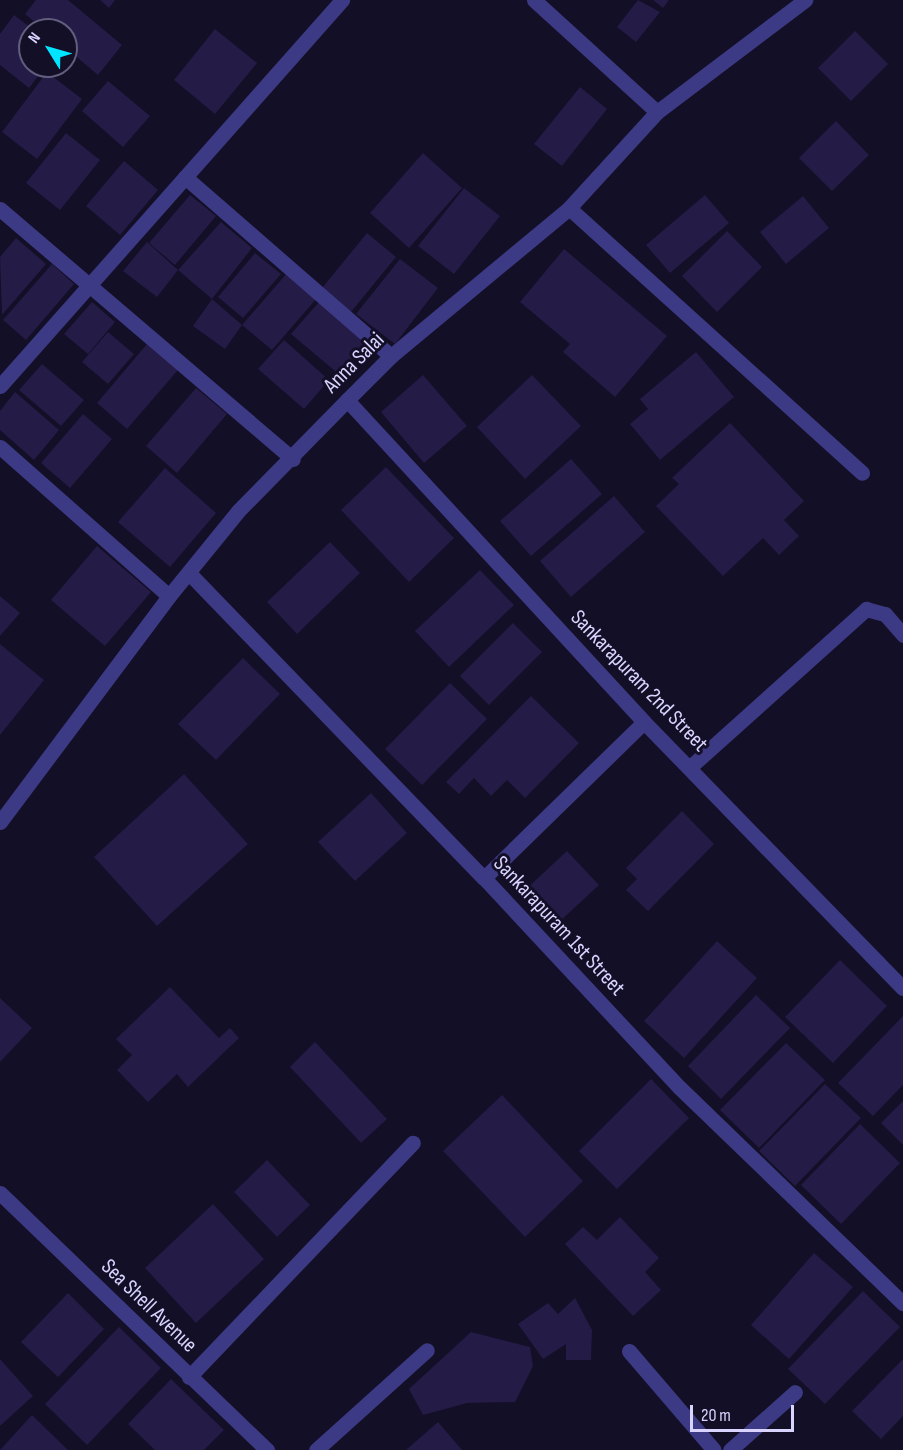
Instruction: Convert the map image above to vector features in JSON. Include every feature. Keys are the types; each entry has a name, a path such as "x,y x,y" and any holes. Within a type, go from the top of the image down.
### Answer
{"street":[{"path":"0,386 342,0"},
{"name":"Anna Salai","path":"0,822 169,597 238,511 293,459 391,356 569,208 657,112 805,0"},
{"path":"538,1 657,112"},
{"path":"185,177 391,356"},
{"path":"569,208 862,473"},
{"path":"0,209 92,284 293,459"},
{"name":"Sankarapuram 2nd Street","path":"347,400 644,722 903,988"},
{"path":"0,447 169,597"},
{"name":"Sankarapuram 1st Street","path":"189,573 484,878 680,1088 903,1304"},
{"path":"690,767 866,609 885,614 903,634"},
{"path":"484,878 644,722"},
{"path":"189,1377 413,1143"},
{"name":"Sea Shell Avenue","path":"0,1193 267,1450"},
{"path":"316,1450 427,1350"},
{"path":"629,1351 714,1450"},
{"path":"730,1450 795,1392"}],"building":[{"path":"36,0 68,0 122,45 98,75 78,58 78,18 30,18 25,14"},
{"path":"100,0 115,0 109,8"},
{"path":"638,0 660,12 636,42 617,27"},
{"path":"653,0 669,0 663,8"},
{"path":"14,15 18,18 18,78 37,78 29,88 0,65 0,34"},
{"path":"215,29 257,63 215,114 174,80"},
{"path":"855,31 888,64 851,101 818,68"},
{"path":"42,78 55,78 82,99 37,159 2,132"},
{"path":"108,81 150,116 123,147 82,111"},
{"path":"580,87 607,109 562,166 534,144"},
{"path":"836,121 869,155 832,191 799,158"},
{"path":"66,133 100,160 60,210 26,183"},
{"path":"423,153 462,188 409,248 370,213"},
{"path":"124,161 158,190 120,235 86,206"},
{"path":"464,188 500,216 454,274 418,246"},
{"path":"190,195 216,216 175,265 149,243"},
{"path":"705,195 729,223 670,273 646,245"},
{"path":"803,196 829,228 786,264 760,232"},
{"path":"221,222 252,248 212,299 178,270"},
{"path":"727,231 762,267 717,312 682,276"},
{"path":"367,233 396,257 351,312 322,288"},
{"path":"16,238 46,264 2,315 0,257"},
{"path":"147,242 178,270 157,297 123,271"},
{"path":"564,249 667,336 615,397 563,352 570,344 520,302"},
{"path":"255,253 281,274 243,318 218,297"},
{"path":"400,259 438,288 395,344 356,314"},
{"path":"52,264 74,284 26,340 3,320"},
{"path":"287,273 317,298 272,350 242,325"},
{"path":"212,299 242,325 225,349 193,326"},
{"path":"92,302 115,322 88,354 64,334"},
{"path":"319,302 368,344 341,376 291,334"},
{"path":"108,332 134,354 108,384 82,362"},
{"path":"284,340 329,380 304,409 258,369"},
{"path":"147,344 178,370 127,429 97,403"},
{"path":"696,352 734,397 660,460 630,424 648,409 640,399"},
{"path":"42,364 84,400 61,426 19,390"},
{"path":"423,375 467,426 424,463 381,412"},
{"path":"532,375 581,426 525,479 477,427"},
{"path":"196,388 227,414 177,473 146,446"},
{"path":"15,392 59,430 34,460 0,430 0,411"},
{"path":"83,414 112,439 70,488 41,463"},
{"path":"730,423 804,501 784,520 799,536 779,555 763,538 723,576 656,506 679,484 672,478"},
{"path":"571,459 602,494 531,556 500,521"},
{"path":"386,467 454,538 409,582 341,510"},
{"path":"165,468 216,513 170,567 118,522"},
{"path":"614,496 645,532 571,597 540,561"},
{"path":"330,542 360,573 297,634 267,602"},
{"path":"97,546 151,592 105,646 51,600"},
{"path":"480,570 514,605 449,667 415,631"},
{"path":"0,596 20,613 0,636"},
{"path":"513,623 542,652 489,705 460,676"},
{"path":"0,644 44,680 0,735"},
{"path":"243,658 280,694 216,760 178,724"},
{"path":"450,683 487,719 422,785 385,749"},
{"path":"531,696 579,743 525,798 507,780 491,796 474,778 459,794 446,782"},
{"path":"184,774 248,844 157,926 94,857"},
{"path":"371,793 407,833 355,881 318,842"},
{"path":"682,811 714,844 648,911 626,890 637,879 626,868"},
{"path":"567,851 599,885 556,925 524,891"},
{"path":"717,941 757,978 684,1058 644,1021"},
{"path":"840,960 887,1006 833,1063 785,1017"},
{"path":"170,987 219,1038 230,1028 239,1038 188,1087 177,1074 148,1102 117,1070 132,1055 116,1039"},
{"path":"756,995 790,1028 721,1099 688,1066"},
{"path":"0,998 32,1028 0,1062"},
{"path":"903,1016 903,1085 873,1116 838,1083"},
{"path":"315,1042 387,1119 361,1143 290,1067"},
{"path":"786,1043 825,1080 759,1148 720,1110"},
{"path":"651,1079 689,1118 617,1189 579,1151"},
{"path":"825,1084 861,1118 795,1186 759,1151"},
{"path":"502,1095 583,1181 525,1237 443,1151"},
{"path":"903,1101 903,1145 881,1123"},
{"path":"860,1124 900,1163 841,1224 801,1185"},
{"path":"267,1160 310,1205 277,1237 234,1192"},
{"path":"213,1204 264,1259 196,1323 145,1268"},
{"path":"620,1217 659,1258 645,1272 661,1290 633,1316 565,1244 583,1227 597,1240"},
{"path":"814,1253 853,1287 789,1359 751,1325"},
{"path":"863,1291 900,1327 825,1404 788,1369"},
{"path":"68,1293 104,1329 58,1377 21,1342"},
{"path":"575,1298 592,1330 591,1360 566,1360 566,1344 543,1359 518,1324 548,1303 558,1314"},
{"path":"119,1327 161,1368 87,1445 45,1404"},
{"path":"471,1332 530,1347 533,1366 515,1402 467,1403 423,1415 409,1389"},
{"path":"0,1359 33,1396 0,1426"},
{"path":"903,1359 903,1416 881,1439 852,1411"},
{"path":"171,1379 224,1430 204,1450 155,1450 128,1424"},
{"path":"32,1415 68,1450 0,1450"},
{"path":"438,1422 462,1450 406,1450"}]}
